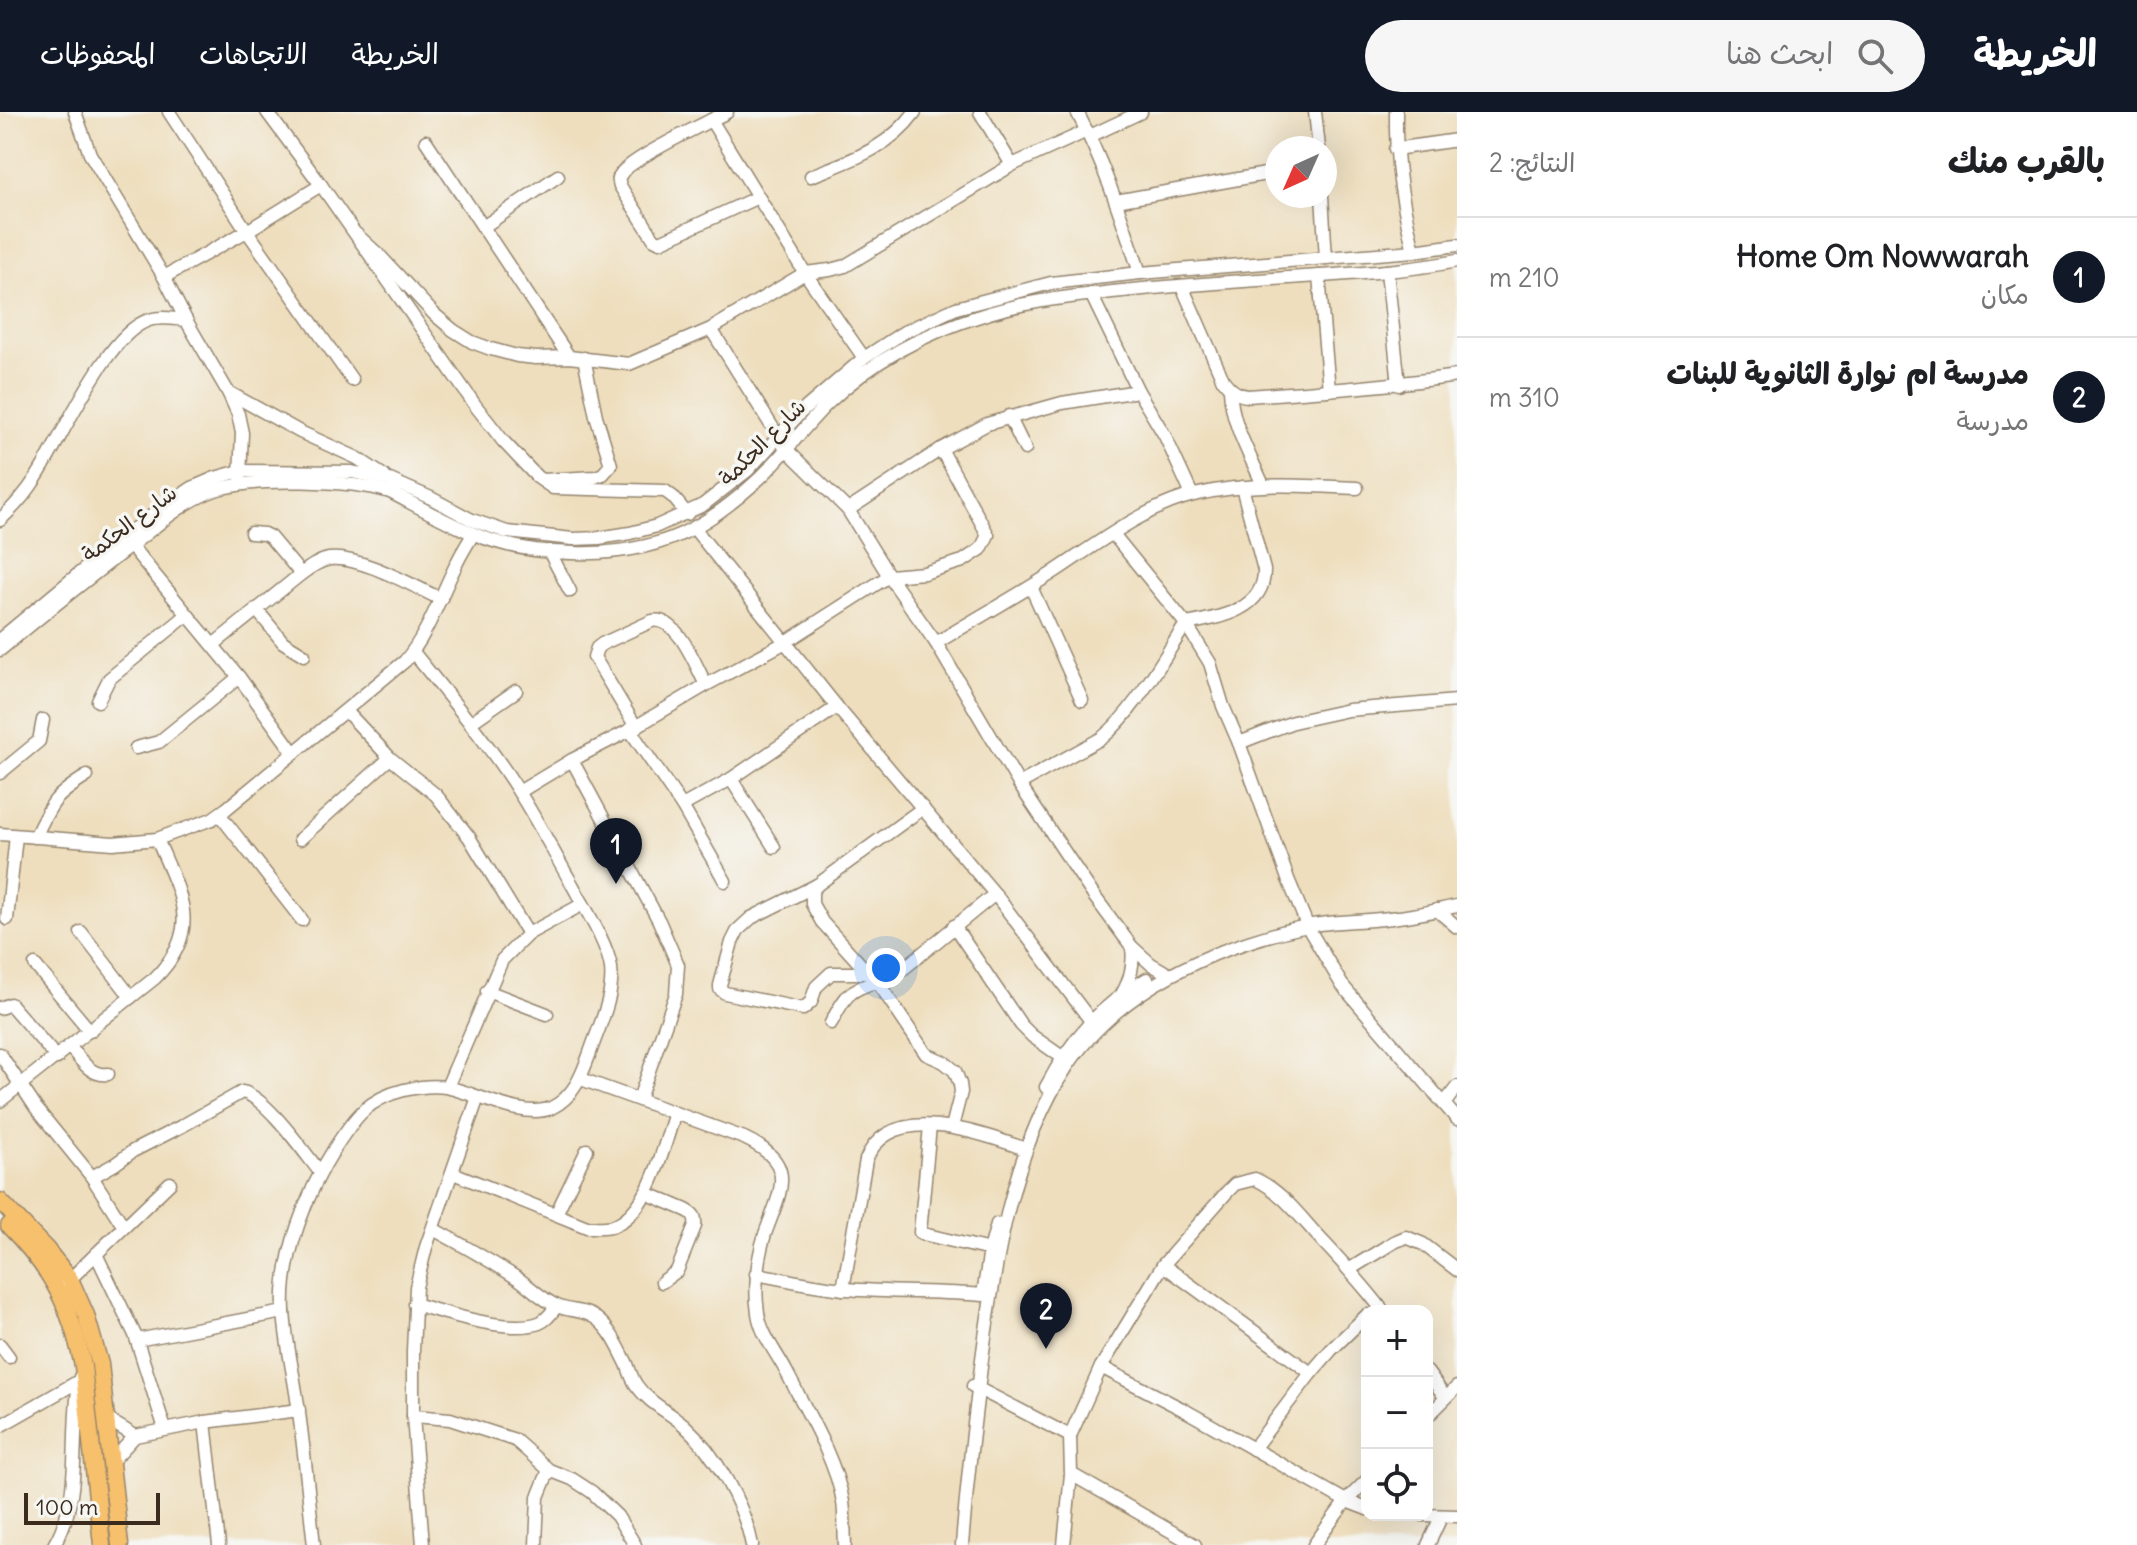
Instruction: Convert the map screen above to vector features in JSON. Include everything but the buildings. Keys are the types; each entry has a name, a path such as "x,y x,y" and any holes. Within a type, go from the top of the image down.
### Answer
{"main road":[{"path":"0,1201 46,1249 94,1339 107,1419 120,1545"},
{"path":"0,1216 65,1284 81,1374 102,1545"}],"street":[{"path":"75,112 90,154 164,277 238,414 242,433 240,478"},
{"path":"169,112 247,231 352,380"},
{"path":"267,112 475,405 526,467 553,488 665,491 687,514"},
{"path":"727,112 637,161 621,173 620,186 654,239 660,242 758,197"},
{"path":"811,176 864,155 903,128 915,112"},
{"path":"980,112 1012,165"},
{"path":"1077,112 1116,201 1140,273"},
{"path":"356,234 434,314 472,342 517,356 584,358 629,364 711,329 805,273 845,266 1012,165 1141,112"},
{"path":"1315,112 1318,136"},
{"path":"1396,112 1395,149 1402,201 1414,251"},
{"path":"711,120 805,273 864,358"},
{"path":"1395,149 1457,140"},
{"path":"426,141 569,357"},
{"path":"1116,201 1265,174"},
{"path":"483,227 558,176"},
{"path":"164,277 321,185"},
{"path":"1323,208 1326,258"},
{"name":"شارع الحكمة","path":"0,639 123,537 176,498 215,478 352,472 390,480 472,520 507,532 573,539 630,533 657,526 703,505 748,470 800,413 864,358 904,332 956,308 1051,283 1457,245"},
{"name":"شارع الحكمة","path":"0,650 131,546 196,499 240,478 377,488 473,534 514,546 583,554 637,547 694,528 746,490 809,423 870,369 910,345 959,323 1055,298 1139,288 1387,271 1457,261"},
{"path":"1387,271 1399,385"},
{"path":"1319,276 1329,390"},
{"path":"1182,286 1221,376 1238,394 1248,396 1399,385 1457,376"},
{"path":"1091,294 1192,495"},
{"path":"0,520 37,478 106,360 128,334 149,320 186,320"},
{"path":"711,329 786,449 848,510 936,643 1019,784 1094,896 1132,947 1166,973"},
{"path":"542,480 595,477 611,465 596,416 584,358"},
{"path":"1230,389 1234,420 1263,485"},
{"path":"848,510 941,449 987,424 1062,403 1138,391"},
{"path":"228,392 300,432 357,458 390,480"},
{"path":"1009,416 1025,449"},
{"path":"519,792 786,642 889,576 924,573 975,555 988,535 941,449"},
{"path":"936,643 1155,509 1192,495 1263,485 1357,488"},
{"path":"1019,784 1112,730 1186,624 1219,617 1245,606 1257,596 1262,589 1264,570 1242,487"},
{"path":"694,528 837,707 995,894 1091,1021"},
{"path":"251,533 270,537 301,574"},
{"path":"0,834 113,843 157,839 220,815 413,652 473,534"},
{"path":"1113,534 1186,624 1212,668 1223,706 1306,923 1342,985 1457,1119"},
{"path":"131,546 239,677 294,753"},
{"path":"549,551 570,591"},
{"path":"213,645 301,574 326,560 353,561 441,599"},
{"path":"1031,587 1082,700"},
{"path":"256,609 283,642 304,655"},
{"path":"98,701 109,679 187,615"},
{"path":"706,685 677,632 658,619 602,644 594,657 633,729 725,881"},
{"path":"314,1545 284,1292 290,1256 320,1172 353,1120 369,1104 403,1091 430,1086 447,1087 524,1110 551,1108 581,1079 609,999 611,980 608,955 583,904 519,792 470,723 413,652"},
{"path":"136,748 159,742 239,677"},
{"path":"470,723 516,691"},
{"path":"1239,743 1293,722 1348,710 1457,701"},
{"path":"682,806 731,779 837,707"},
{"path":"346,711 390,758 436,795 469,837 528,934"},
{"path":"0,773 36,745 43,720"},
{"path":"300,839 390,758"},
{"path":"572,760 664,931 678,965 676,994 639,1099"},
{"path":"35,837 56,797 87,776"},
{"path":"731,779 774,847"},
{"path":"875,981 831,973 816,987 811,1002 803,1009 725,993 720,989 738,930 751,918 817,885 923,808"},
{"path":"220,815 302,920"},
{"path":"7,919 16,836"},
{"path":"0,1101 57,1058 171,962 179,948 183,913 180,896 157,839"},
{"path":"817,885 811,896 814,911 875,981 926,1054 955,1071 961,1092 952,1127"},
{"path":"831,1023 844,999 857,987 875,981 995,894"},
{"path":"447,1087 502,960 528,934 583,904"},
{"path":"962,1540 983,1295 990,1250 1020,1147 1040,1098 1062,1057 1091,1021 1122,995 1166,973 1306,923 1397,918 1457,906"},
{"path":"1433,911 1457,927"},
{"path":"954,926 1021,1025 1062,1057"},
{"path":"81,932 131,997"},
{"path":"1122,995 1130,977 1132,947"},
{"path":"35,965 90,1031"},
{"path":"976,1387 1005,1220 1027,1150 1047,1101 1069,1064 1096,1031 1128,1001 1166,973"},
{"path":"487,991 547,1014"},
{"path":"0,1008 10,1004 57,1058"},
{"path":"70,1047 94,1073 108,1074"},
{"path":"0,1054 36,1108 92,1177 124,1227"},
{"path":"581,1079 744,1138 760,1146 779,1167 781,1188 778,1204 765,1235 756,1274 758,1314 762,1329 833,1466 844,1504 845,1545"},
{"path":"1444,1104 1457,1087"},
{"path":"92,1177 242,1092 252,1096 272,1114 320,1172"},
{"path":"423,1545 413,1416 414,1304 418,1272 478,1097"},
{"path":"453,1173 587,1227 603,1228 614,1225 638,1205 646,1193 675,1113"},
{"path":"843,1289 866,1160 877,1142 902,1127 930,1126 952,1127 1020,1147"},
{"path":"930,1126 920,1232 990,1250"},
{"path":"556,1214 587,1150"},
{"path":"1064,1545 1071,1474 1070,1436 1101,1367 1163,1265 1235,1184 1255,1179 1266,1184 1350,1269 1374,1305"},
{"path":"65,1284 170,1183"},
{"path":"646,1193 686,1210 696,1218 677,1271 662,1282"},
{"path":"433,1229 516,1277 557,1306 583,1311 604,1326 626,1363 634,1384 685,1426 703,1446 739,1502 752,1545"},
{"path":"1350,1269 1406,1237 1423,1244 1457,1270"},
{"path":"96,1254 137,1340 165,1429"},
{"path":"1163,1265 1311,1373"},
{"path":"756,1274 843,1289 983,1295"},
{"path":"414,1304 496,1325 521,1327 540,1323 557,1306"},
{"path":"137,1340 284,1312"},
{"path":"1253,1449 1311,1373 1361,1321"},
{"path":"0,1345 9,1357"},
{"path":"1101,1367 1361,1507"},
{"path":"0,1426 81,1374"},
{"path":"54,1545 64,1525 70,1500 81,1374"},
{"path":"1431,1377 1445,1397"},
{"path":"976,1387 1070,1436"},
{"path":"1433,1410 1457,1387"},
{"path":"112,1461 135,1436 205,1422 299,1410"},
{"path":"413,1416 450,1419 515,1440 549,1470 584,1485 600,1498 617,1516 635,1545"},
{"path":"107,1419 135,1436"},
{"path":"205,1422 219,1545"},
{"path":"536,1545 538,1497 549,1470"},
{"path":"1071,1474 1195,1545"},
{"path":"1314,1545 1361,1486"},
{"path":"1433,1516 1457,1516"},
{"path":"1428,1545 1441,1517"}],"place":[{"name":"Home Om Nowwarah","path":"616,884"},
{"name":"مدرسة ام نوارة الثانوية للبنات","path":"1046,1349"}]}
